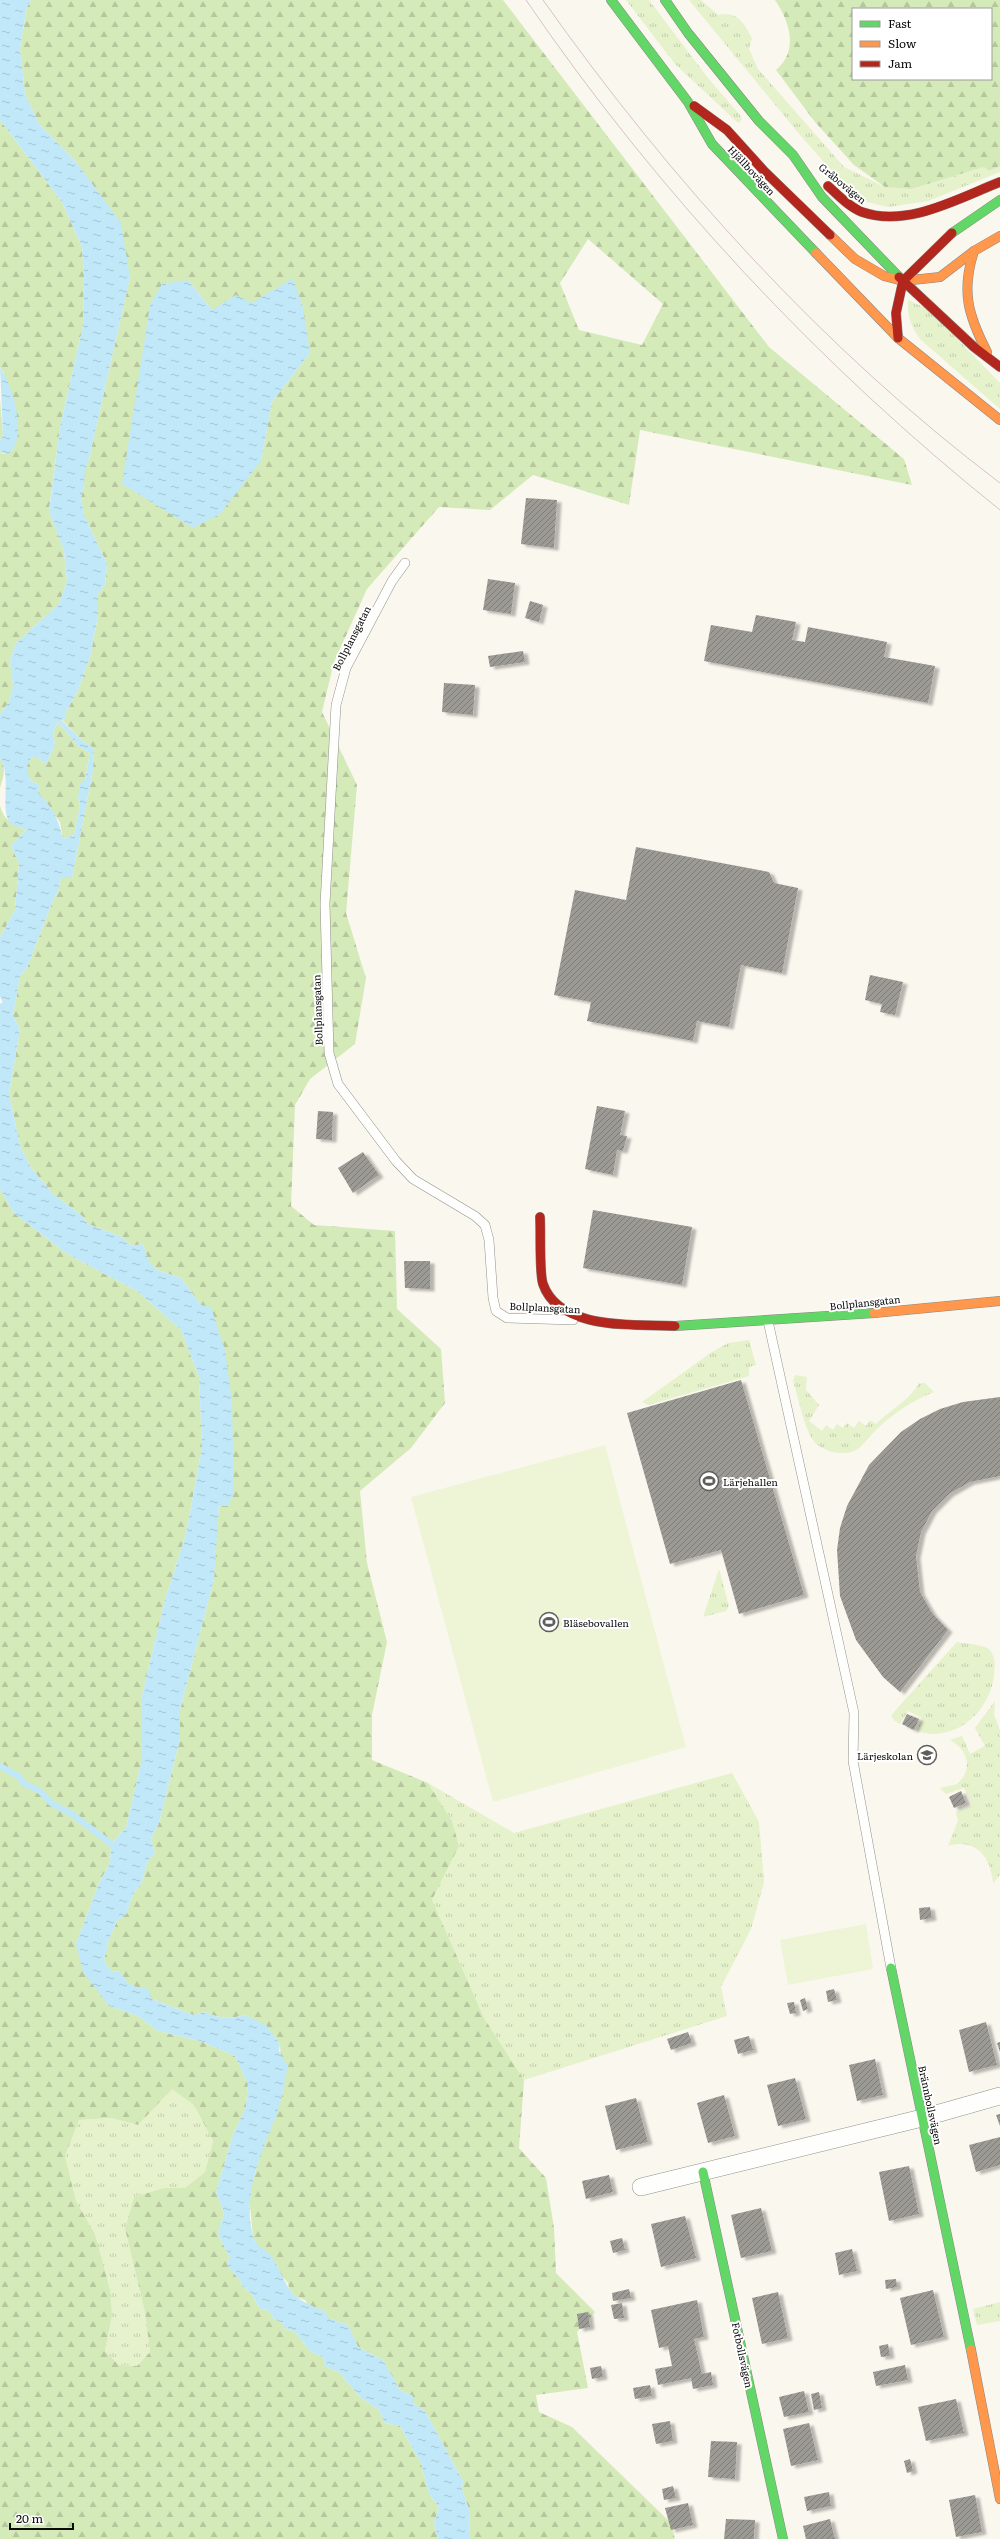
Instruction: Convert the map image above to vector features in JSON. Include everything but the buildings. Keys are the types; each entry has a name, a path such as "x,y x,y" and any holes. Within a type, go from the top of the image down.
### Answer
{"street":[{"name":"Hjällbovägen","path":"611,0 688,102 712,144 898,338 1000,420"},
{"path":"665,0 688,33 754,115 793,155 822,197 903,281 974,347 1000,367"},
{"path":"688,102 727,130 764,171 855,259 884,276 903,281 940,277 974,251 1000,236"},
{"name":"Gråbovägen","path":"793,155 846,202 862,212 880,216 916,214 1000,182"},
{"path":"898,338 896,313 903,281 945,238 1000,200"},
{"path":"974,251 969,264 965,287 966,301 976,331 990,358"},
{"name":"Bollplansgatan","path":"540,1216 543,1284 556,1305 589,1321 678,1326 768,1321 1000,1301"},
{"name":"Brännbollsvägen","path":"891,1968 953,2261 1000,2499"},
{"path":"641,2187 922,2118 1000,2096"},
{"name":"Fotbollsvägen","path":"703,2172 783,2539"}],"lane":[{"name":"Bollplansgatan","path":"405,563 392,581 346,668 336,705 325,904 329,1053 338,1084 396,1161 413,1179 434,1193 475,1216 485,1225 489,1240 493,1298 496,1310 507,1318 589,1321"},
{"name":"Brännbollsvägen","path":"768,1321 854,1713 853,1761 891,1968"}],"green space":[{"path":"31,0 503,0 769,347 904,459 912,485 640,430 629,505 533,475 490,510 439,507 367,589 334,662 322,712 357,785 346,913 366,978 355,1044 310,1079 295,1105 291,1206 314,1225 395,1231 397,1309 441,1349 445,1403 411,1448 360,1491 367,1563 387,1642 372,1715 372,1760 428,1783 452,1821 459,1846 432,1900 484,2018 524,2080 519,2148 546,2178 554,2228 556,2273 595,2312 577,2332 588,2388 536,2395 539,2412 572,2427 671,2523 675,2539 469,2539 470,2513 462,2489 463,2481 425,2411 413,2403 413,2396 400,2390 383,2360 358,2347 348,2325 327,2318 325,2311 309,2306 305,2300 296,2297 289,2289 288,2283 259,2249 253,2237 249,2196 263,2144 275,2118 283,2091 280,2044 274,2036 245,2015 225,2018 205,2012 193,2015 152,1999 129,1985 119,1971 112,1972 104,1961 108,1942 117,1921 126,1914 133,1894 141,1884 148,1861 155,1853 151,1839 159,1823 180,1739 180,1710 214,1579 217,1522 232,1427 232,1403 201,1305 181,1278 157,1270 148,1261 143,1244 132,1246 120,1236 88,1224 82,1216 53,1194 31,1168 20,1146 9,1094 20,1029 13,1016 20,976 27,968 54,898 58,892 61,878 72,878 93,770 94,748 84,742 61,719 65,720 65,714 78,690 90,657 98,616 98,594 105,585 107,564 84,515 81,497 84,486 84,471 89,459 130,277 77,163 39,124 25,94 20,48 27,7","holes":["588,239 663,304 642,345 579,330 560,283","188,280 212,310 252,303 310,353 272,402 261,461"]},
{"path":"626,0 649,0 708,78 742,118 740,122 737,122 675,64"},
{"path":"689,0 701,0 718,15 730,14 735,16 743,23 752,38 749,49 758,69 844,167 885,187 911,189 984,167 989,171 1000,166 1000,172 928,201 888,207 867,202 837,177 800,135"},
{"path":"775,0 1000,0 1000,166 989,171 984,167 911,189 885,187 854,165 815,122 776,70 788,54 790,45 790,36 785,18"},
{"path":"0,120 62,202 82,247 84,277 83,326 60,427 49,510 64,551 67,581 59,604 16,643 10,660 13,686 9,702 0,714 0,452 4,454 4,373 0,367"},
{"path":"908,300 928,309 1000,383 1000,409 920,339 910,321"},
{"path":"0,399 3,434 0,441"},
{"path":"58,722 78,746 90,753 85,780 78,797 80,806 74,835 63,839 60,822 38,793 40,786 29,779 27,772 29,761 35,756 46,764 55,745 53,732"},
{"path":"0,758 4,769 0,788"},
{"path":"0,805 1,810 9,821 26,830 11,846 19,863 15,910 0,937"},
{"path":"0,1189 14,1213 67,1254 137,1291 181,1330 199,1377 202,1447 186,1534 165,1600 141,1699 141,1763 126,1828 111,1844 110,1863 99,1883 76,1944 109,2006 138,2016 158,2031 200,2041 235,2056 248,2084 246,2107 233,2135 216,2192 224,2213 218,2234 229,2256 228,2266 241,2282 242,2286 251,2293 261,2310 267,2309 274,2319 284,2324 284,2328 295,2332 311,2352 323,2357 326,2367 339,2372 360,2397 378,2409 385,2423 400,2426 421,2463 429,2494 439,2507 434,2523 438,2539 0,2539","holes":["172,2089 194,2105 213,2141 205,2172 185,2188 164,2188 134,2197 125,2229 145,2312 150,2352 137,2366 119,2365 105,2351 112,2316 110,2290 95,2234 76,2201 65,2156 79,2120 111,2118 138,2125"]},
{"path":"749,1340 756,1365 749,1367 749,1376 648,1405 642,1402 712,1352 728,1343"},
{"path":"795,1375 807,1377 806,1390 819,1405 809,1421 822,1431 826,1425 833,1430 837,1424 843,1428 847,1423 854,1428 859,1421 866,1426 870,1420 876,1424 905,1400 915,1390 919,1383 925,1383 934,1392 911,1403 897,1412 854,1451 848,1453 836,1453 819,1446 811,1437 803,1417 793,1381"},
{"name":"Bläsebovallen","path":"605,1445 686,1747 493,1802 411,1497"},
{"path":"719,1569 729,1606 726,1611 703,1617"},
{"path":"957,1642 987,1648 994,1658 994,1675 991,1690 984,1705 974,1717 962,1726 948,1732 933,1734 917,1731 922,1718 908,1711 900,1724 895,1721 891,1716 893,1713"},
{"path":"995,1701 994,1715 1000,1730 1000,1875 993,1883 989,1865 980,1851 974,1847 966,1845 958,1844 948,1846 958,1821 956,1812 972,1805 964,1788 946,1794 940,1788 957,1784 966,1772 967,1760 965,1754 950,1740 962,1736 970,1754 985,1746 975,1728"},
{"path":"732,1773 759,1822 764,1882 751,1929 721,1987 727,2016 524,2080 484,2018 432,1900 459,1846 452,1821 428,1783 514,1833"},
{"path":"866,1924 873,1969 788,1985 780,1940"},
{"path":"172,2088 194,2105 213,2141 205,2172 185,2188 164,2188 134,2197 125,2229 145,2312 150,2352 137,2366 119,2365 105,2351 112,2316 95,2234 76,2201 65,2156 79,2120 111,2118 138,2125"},
{"path":"1000,2302 1000,2321 977,2325 973,2309"}],"water":[{"path":"0,0 31,0 27,7 20,48 25,94 39,124 77,163 121,223 130,277 85,471 84,486 81,497 84,515 107,564 105,585 98,594 98,616 90,657 78,690 65,714 65,720 61,720 84,742 94,748 93,770 72,878 61,878 58,892 54,898 27,968 20,976 13,1016 20,1029 9,1094 20,1146 31,1168 53,1194 82,1216 88,1224 120,1236 132,1246 143,1244 148,1260 157,1270 181,1278 201,1305 211,1307 225,1350 232,1403 234,1493 228,1506 219,1506 214,1579 180,1710 180,1739 159,1823 151,1839 155,1853 148,1861 141,1884 133,1894 126,1914 117,1921 108,1942 104,1961 112,1972 119,1971 133,1986 147,1987 152,1999 193,2015 205,2012 225,2018 245,2015 266,2025 280,2044 279,2051 288,2066 283,2093 254,2176 251,2191 250,2221 254,2240 269,2253 296,2297 316,2308 325,2311 328,2318 348,2325 358,2347 383,2360 400,2390 413,2396 413,2403 425,2411 463,2481 462,2489 470,2513 469,2539 438,2539 434,2523 439,2507 429,2494 421,2463 400,2426 385,2423 378,2409 360,2397 339,2372 326,2367 323,2357 311,2352 295,2332 284,2328 284,2324 274,2319 267,2309 261,2310 251,2293 242,2286 241,2282 228,2266 229,2256 218,2234 224,2213 216,2192 233,2135 246,2106 248,2084 235,2056 200,2041 158,2031 138,2016 109,2006 83,1972 76,1944 99,1883 110,1863 111,1844 126,1828 141,1763 141,1699 165,1600 186,1534 202,1447 199,1377 181,1330 137,1291 67,1254 14,1213 0,1189 0,1004 3,1002 0,997 0,937 15,910 19,863 11,846 26,830 9,822 5,808 6,782 0,758 0,714 9,702 13,686 10,660 16,643 59,604 67,581 64,551 49,511 60,427 83,326 84,277 82,247 62,202 0,120","holes":["58,722 78,746 90,753 85,780 80,784 78,797 80,806 74,835 63,839 54,814 48,804 38,793 40,786 29,779 28,764 29,761 35,756 46,764 55,745 53,732"]},
{"path":"293,278 303,308 310,353 272,402 261,461 220,514 193,528 122,484 150,305 162,284 188,280 212,310 236,295 252,303"},
{"path":"0,367 5,375 13,398 18,424 18,436 15,446 9,454 0,452 0,441 3,434"}],"waterway":[{"path":"0,1766 20,1777 23,1783 40,1791 51,1803 72,1814 111,1844"}],"tram line":[{"path":"526,0 577,71 630,140 686,208 744,273 805,336 868,396 933,454 1000,510"},
{"path":"543,0 592,67 644,133 697,197 753,259 811,319 872,376 935,431 1000,483"}],"traffic: fast":[{"path":"611,0 688,102 712,144 816,253"},
{"path":"665,0 688,33 759,121 793,155 822,197 899,277"},
{"path":"952,233 1000,200"},
{"path":"675,1326 874,1313"},
{"path":"891,1968 971,2350"},
{"path":"703,2172 783,2539"}],"traffic: slow":[{"path":"830,235 855,259 884,276 903,281 940,277 974,251 1000,236"},
{"path":"974,251 968,278 968,303 980,339 987,352"},
{"path":"816,253 898,338 1000,420"},
{"path":"874,1313 1000,1301"},
{"path":"971,2350 1000,2499"}],"traffic: jam":[{"path":"694,106 727,130 764,171 830,235"},
{"path":"828,186 857,210 879,216 897,216 915,214 932,209 1000,182"},
{"path":"898,338 896,313 903,281 952,233"},
{"path":"899,277 974,347 1000,367"},
{"path":"540,1217 543,1284 552,1299 565,1310 600,1322 675,1326"}],"place":[{"name":"Lärjehallen","path":"709,1481"},
{"name":"Bläsebovallen","path":"549,1622"},
{"name":"Lärjeskolan","path":"927,1755"}]}
